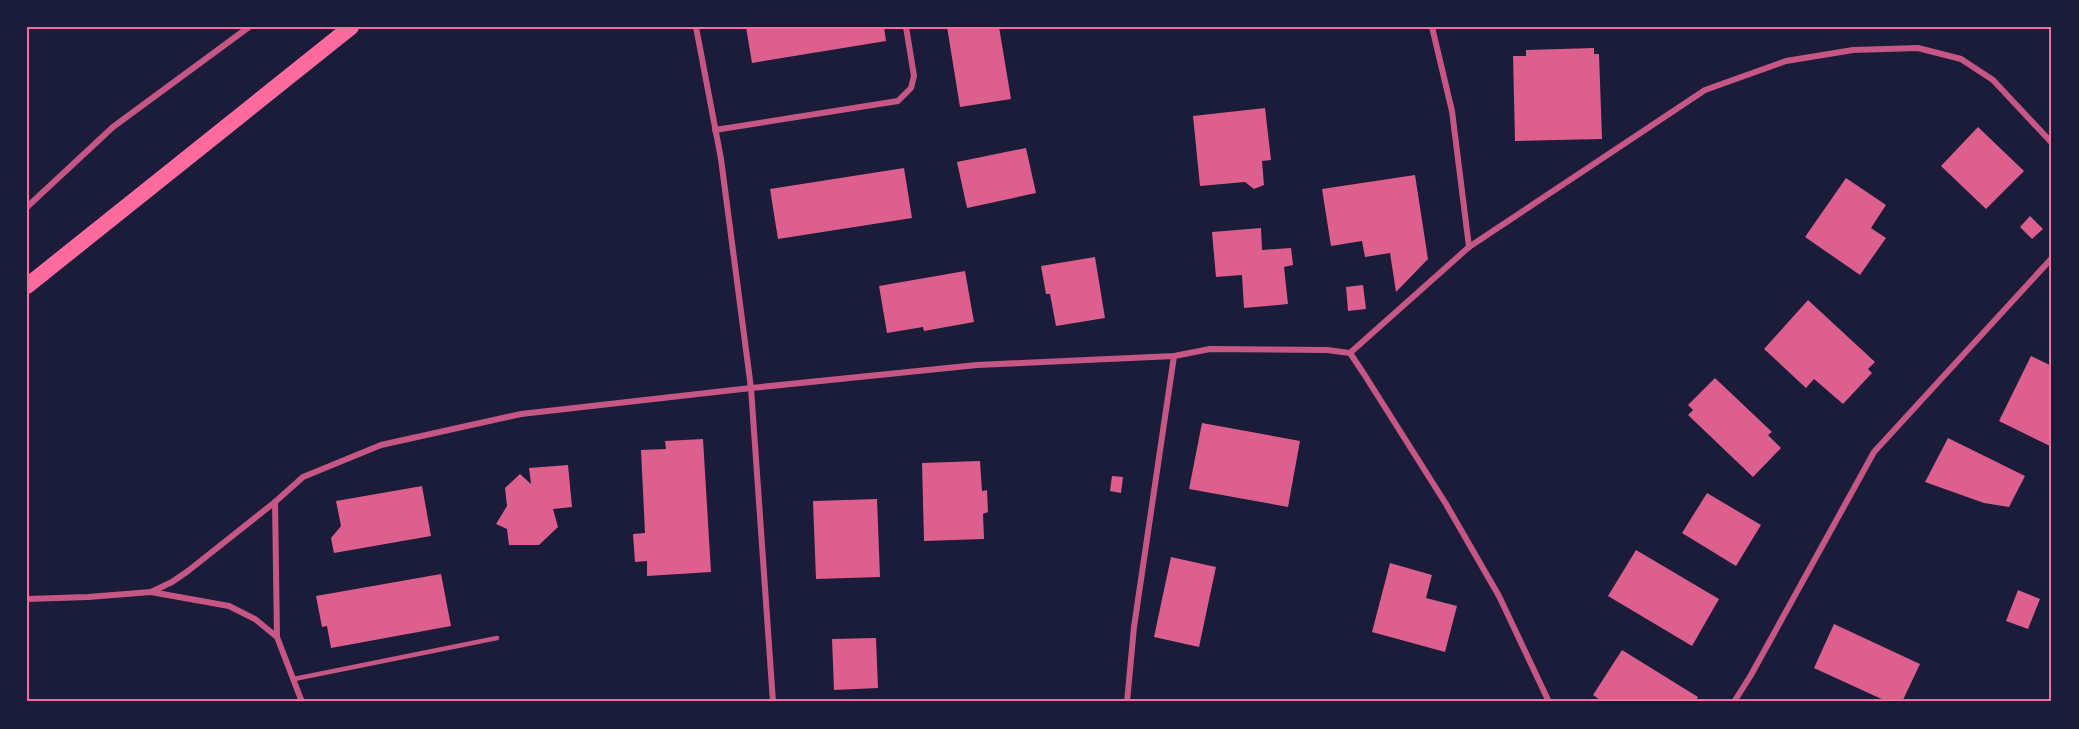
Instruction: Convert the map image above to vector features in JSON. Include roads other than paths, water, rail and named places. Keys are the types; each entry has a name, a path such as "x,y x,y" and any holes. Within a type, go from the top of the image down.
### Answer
{"highway":[{"path":"27,286 351,27"}],"street":[{"path":"27,207 113,127 249,27"},
{"path":"696,27 716,130 751,388 773,702"},
{"path":"716,130 898,101 911,88 914,76 906,27"},
{"path":"1432,27 1452,111 1469,247"},
{"path":"151,592 188,571 303,477 381,445 521,414 977,365 1174,356 1209,349 1327,350 1350,353 1469,247 1705,90 1786,61 1853,50 1918,48 1961,59 1993,80 2052,142"},
{"path":"1734,702 1874,452 2052,258"},
{"path":"1350,353 1446,504 1499,596 1549,702"},
{"path":"1127,702 1134,627 1174,356"},
{"path":"275,502 277,637 302,702"},
{"path":"27,599 151,592 229,606 255,619 277,637"}],"lane":[{"path":"294,679 497,638"}]}
